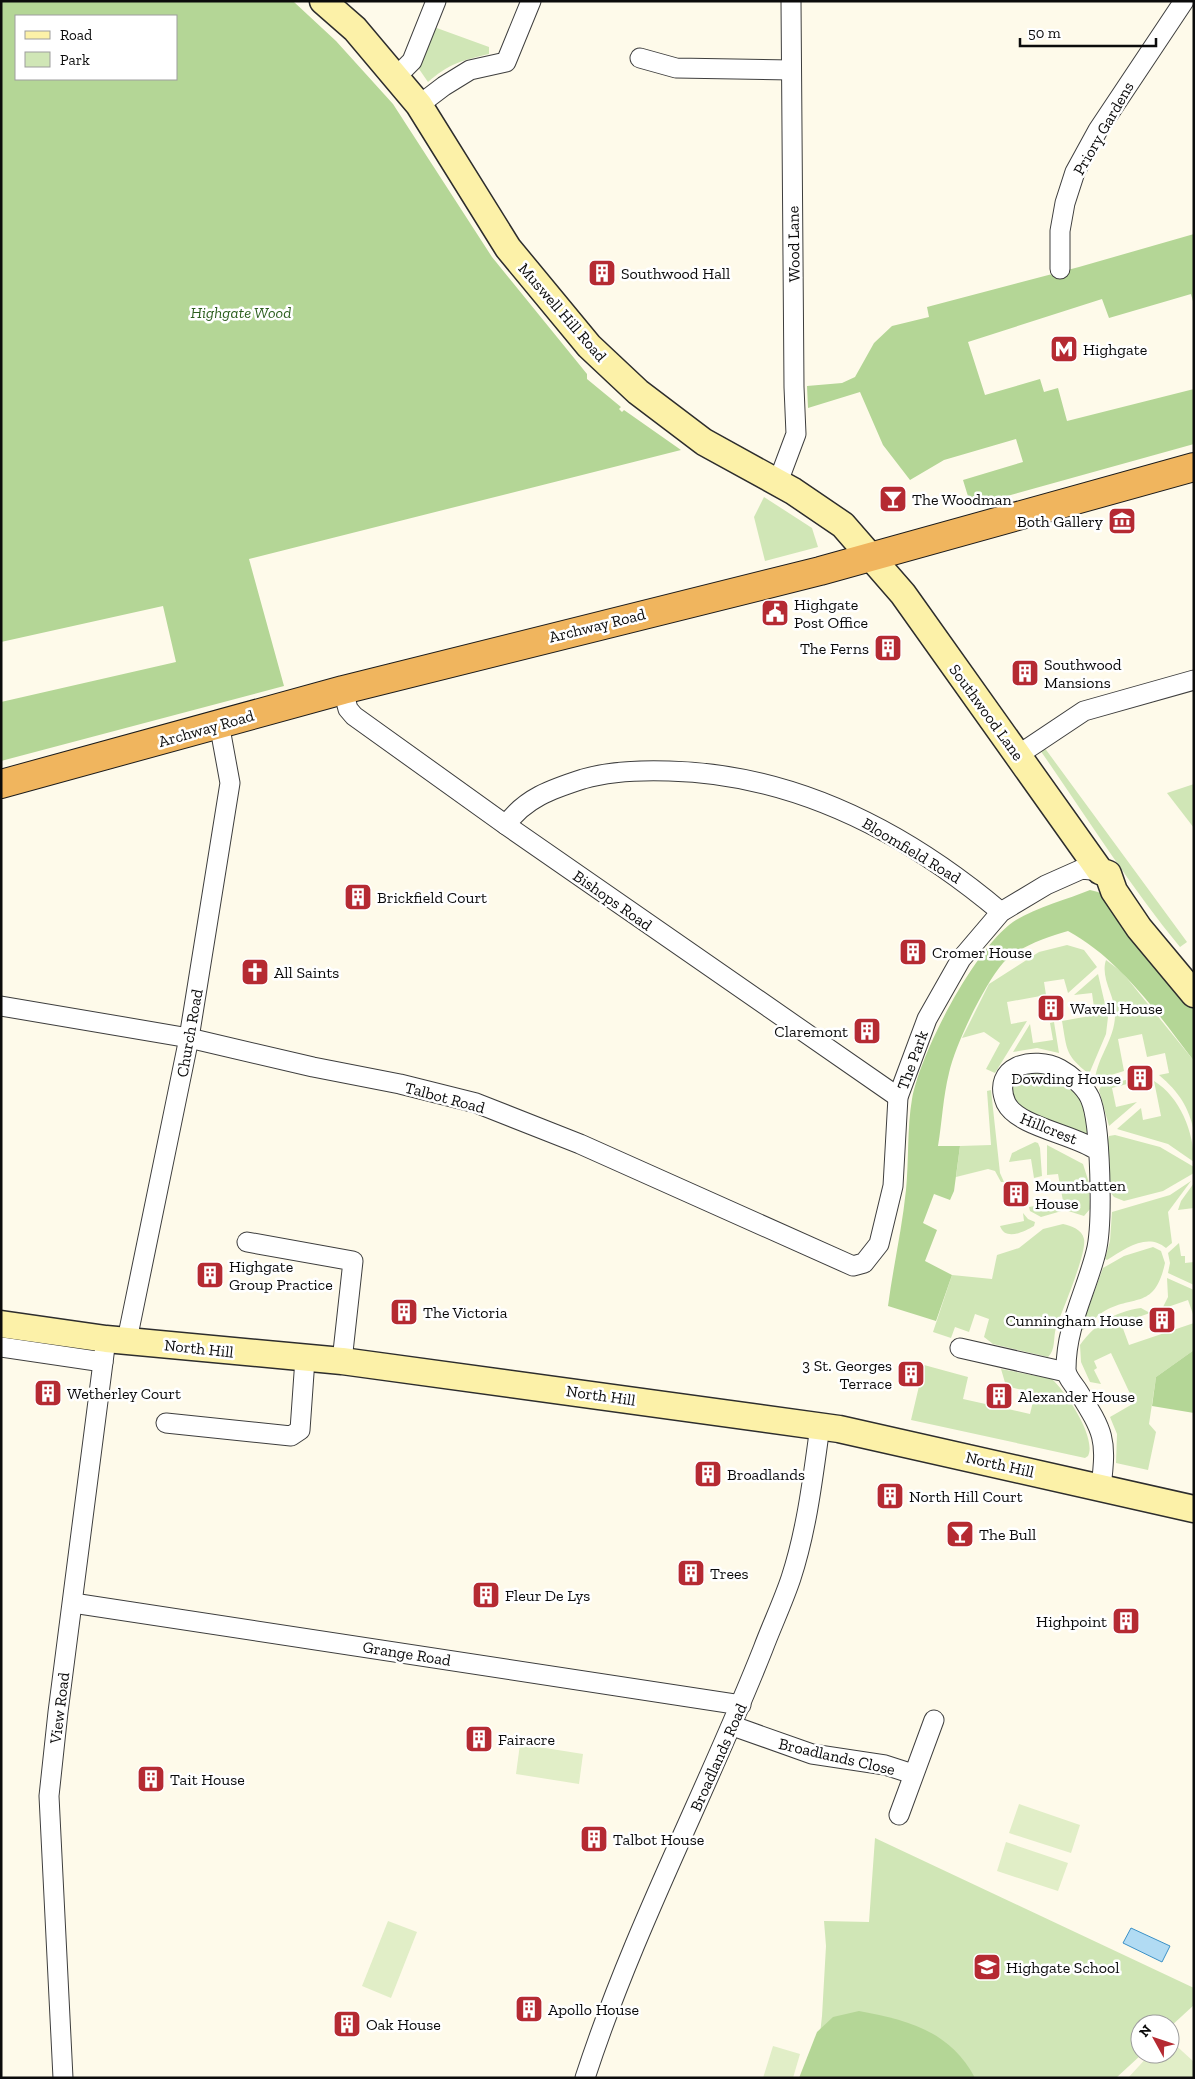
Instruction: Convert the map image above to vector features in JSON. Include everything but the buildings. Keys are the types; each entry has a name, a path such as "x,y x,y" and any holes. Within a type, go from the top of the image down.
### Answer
{"highway":[{"name":"Archway Road","path":"1,784 343,690 820,571 1194,467"}],"main road":[{"name":"Muswell Hill Road","path":"323,1 355,29 419,105 508,248 589,346 638,392 704,442 778,482 843,525 870,556"},
{"name":"Southwood Lane","path":"870,556 903,594 1140,928 1194,994"},
{"name":"North Hill","path":"1,1324 112,1347 342,1361 820,1426 1194,1509"}],"street":[{"path":"396,77 412,61 436,1"},
{"path":"419,105 444,86 470,70 506,62 530,1"},
{"name":"Wood Lane","path":"778,482 796,434 791,1"},
{"name":"Priory Gardens","path":"1060,269 1060,232 1063,212 1076,172 1098,130 1184,1"},
{"path":"640,58 676,68 791,70"},
{"path":"1018,754 1084,711 1194,680"},
{"name":"Bishops Road","path":"343,690 348,709 354,716 506,825 898,1097"},
{"name":"Church Road","path":"112,1347 189,1038 230,783 219,723"},
{"name":"Bloomfield Road","path":"506,825 526,802 563,785 598,775 641,770 701,772 746,779 804,794 866,820 906,842 969,885 1001,912"},
{"name":"The Park","path":"864,1263 879,1244 893,1186 898,1097 913,1051 942,990 961,959 1001,912 1046,885 1082,869 1107,881"},
{"name":"Talbot Road","path":"1,1006 189,1038 313,1067 400,1084 476,1103 580,1144 835,1260 853,1266 864,1263"},
{"name":"Hillcrest","path":"1066,1372 1072,1320 1090,1270 1100,1231 1098,1152 1097,1130 1090,1098 1066,1073 1038,1062 1019,1065 1011,1071 1006,1079 1003,1090 1009,1108 1019,1118 1072,1137 1098,1152"},
{"path":"247,1242 353,1261 342,1361"},
{"name":"North Hill","path":"1,1347 112,1347"},
{"name":"View Road","path":"63,2078 49,1796 73,1602 112,1347"},
{"path":"960,1348 1066,1372 1101,1429 1105,1443 1101,1487"},
{"path":"166,1423 291,1436 300,1430 306,1359"},
{"name":"Broadlands Road","path":"585,2078 617,1988 658,1889 733,1726 791,1578 807,1516 820,1426"},
{"name":"Grange Road","path":"73,1602 741,1705"},
{"name":"Broadlands Close","path":"899,1815 934,1720"},
{"name":"Broadlands Close","path":"733,1726 776,1743 812,1754 886,1765 913,1774"}],"green space":[{"name":"Highgate Wood","path":"1,1 294,2 336,41 393,104 492,257 587,374 587,379 621,407 619,409 622,412 624,410 681,450 249,559 284,686 1,761 1,702 176,662 163,606 1,642"},
{"path":"434,27 489,47 489,54 456,64 442,71 428,82 419,69"},
{"path":"1194,234 1194,305 1191,294 1109,318 1102,299 968,342 985,395 1040,379 1044,392 1058,388 1067,421 1194,389 1194,444 971,506 963,480 1023,462 1016,439 944,460 910,480 883,445 860,392 808,408 807,386 842,383 855,377 874,343 892,326 929,317 927,307 1079,267"},
{"path":"764,497 812,528 818,547 765,561 754,517"},
{"path":"1044,747 1187,942 1180,947 1125,875 1040,750"},
{"path":"1194,784 1194,828 1167,793"},
{"path":"1090,890 1108,898 1194,1006 1194,1061 1122,972 1087,943 1068,931 1033,943 1009,957 995,973 971,1016 952,1061 945,1091 938,1146 960,1146 954,1191 950,1200 934,1194 923,1223 937,1230 925,1261 952,1275 936,1321 888,1306 906,1190 909,1121 912,1099 917,1079 937,1031 964,981 995,939 1009,925 1027,914"},
{"path":"1067,945 1084,950 1097,967 1068,993 1064,979 1044,982 1046,995 1007,1002 1011,1024 1027,1021 995,1073 986,1069 1000,1043 984,1032 962,1038 989,984 1039,952"},
{"path":"1106,960 1122,972 1194,1061 1194,1132 1182,1100 1159,1075 1169,1073 1165,1053 1147,1057 1142,1034 1118,1039 1124,1071 1095,1080 1099,1063 1110,1039 1115,1022 1113,1000 1106,980"},
{"path":"1098,974 1108,1017 1106,1034 1089,1074 1071,1057 1062,1021 1095,1015 1092,993 1074,995"},
{"path":"1054,1022 1059,1053 1037,1048 1013,1052 1030,1024 1033,1043 1053,1040 1050,1023"},
{"path":"1024,1071 1051,1073 1068,1083 1086,1103 1091,1133 1084,1134 1021,1113 1012,1090 1018,1077"},
{"path":"1126,1080 1127,1084 1112,1088 1116,1107 1137,1102 1109,1126 1099,1090 1102,1085"},
{"path":"1154,1081 1171,1096 1184,1116 1191,1139 1194,1162 1168,1144 1117,1129 1141,1108 1143,1120 1161,1116"},
{"path":"991,1090 1000,1173 1004,1182 1001,1182 995,1171 988,1169 956,1177 960,1146 991,1145 987,1091"},
{"path":"1115,1135 1160,1147 1194,1167 1194,1173 1163,1191 1124,1201 1114,1197 1111,1193 1108,1140 1109,1136"},
{"path":"1035,1142 1038,1143 1040,1148 1042,1176 1034,1178 1031,1159 1009,1162 1012,1153"},
{"path":"1047,1145 1083,1164 1089,1183 1090,1209 1084,1216 1065,1210 1041,1217 1030,1211 1029,1207 1063,1201 1058,1174 1047,1175"},
{"path":"1191,1181 1168,1212 1172,1243 1166,1248 1159,1243 1144,1242 1129,1247 1107,1260 1105,1259 1110,1241 1112,1212 1170,1195"},
{"path":"1194,1183 1194,1208 1178,1210 1181,1201"},
{"path":"1023,1213 1028,1219 1035,1222 1034,1226 1015,1234 1002,1231 1000,1226 1024,1221"},
{"path":"1063,1224 1079,1230 1084,1239 1084,1246 1078,1269 1056,1328 1052,1351 1048,1357 993,1344 984,1337 989,1319 975,1314 969,1332 955,1327 951,1338 933,1332 952,1275 992,1279 997,1255 1019,1248 1043,1229"},
{"path":"1179,1243 1181,1256 1185,1256 1185,1263 1194,1262 1194,1285 1168,1273 1170,1263 1168,1253"},
{"path":"1153,1247 1161,1251 1165,1263 1155,1289 1140,1299 1122,1304 1100,1314 1086,1328 1080,1331 1103,1268 1124,1256"},
{"path":"1167,1278 1194,1290 1194,1317 1188,1300 1162,1309 1168,1297"},
{"path":"1141,1308 1150,1313 1121,1323 1129,1345 1194,1323 1194,1350 1156,1377 1149,1424 1156,1432 1148,1470 1116,1463 1117,1434 1110,1417 1136,1402 1133,1400 1111,1353 1094,1361 1097,1368 1094,1370 1101,1384 1090,1382 1081,1362 1080,1345 1092,1330 1106,1320 1122,1312"},
{"path":"1194,1350 1194,1413 1152,1406 1156,1377"},
{"path":"924,1365 968,1377 963,1399 1030,1414 1035,1393 1006,1386 1001,1369 1052,1379 1065,1394 1079,1416 1088,1438 1090,1448 1088,1456 1085,1458 911,1420"},
{"path":"520,1744 583,1754 579,1784 516,1774"},
{"path":"1019,1804 1080,1825 1071,1853 1009,1833"},
{"name":"Highgate School","path":"875,1838 1194,1988 1194,2005 1180,2018 1180,2014 1130,2014 1131,2064 1116,2078 806,2078 820,2034 826,1946 824,1921 869,1922"},
{"path":"1006,1842 1068,1863 1058,1891 997,1871"},
{"path":"388,1921 417,1932 391,1998 362,1986"},
{"path":"859,2011 894,2019 926,2030 953,2049 965,2062 975,2078 799,2078 817,2032 833,2017"},
{"path":"773,2046 800,2054 793,2078 763,2078"},
{"path":"1180,2049 1194,2062 1194,2078 1128,2078 1141,2064 1180,2064"}],"water":[{"path":"1131,1928 1170,1946 1162,1962 1123,1943"}],"place":[{"name":"Southwood Hall","path":"602,273"},
{"name":"Highgate","path":"1064,349"},
{"name":"The Woodman","path":"893,499"},
{"name":"Both Gallery","path":"1122,521"},
{"name":"Highgate Post Office","path":"775,613"},
{"name":"The Ferns","path":"888,648"},
{"name":"Southwood Mansions","path":"1025,673"},
{"name":"Brickfield Court","path":"358,897"},
{"name":"Cromer House","path":"913,952"},
{"name":"All Saints","path":"255,972"},
{"name":"Wavell House","path":"1051,1008"},
{"name":"Claremont","path":"867,1031"},
{"name":"Dowding House","path":"1140,1078"},
{"name":"Mountbatten House","path":"1016,1194"},
{"name":"Highgate Group Practice","path":"210,1275"},
{"name":"The Victoria","path":"404,1312"},
{"name":"Cunningham House","path":"1162,1320"},
{"name":"3 St. Georges Terrace","path":"911,1374"},
{"name":"Wetherley Court","path":"48,1393"},
{"name":"Alexander House","path":"999,1396"},
{"name":"Broadlands","path":"708,1474"},
{"name":"North Hill Court","path":"890,1496"},
{"name":"The Bull","path":"960,1534"},
{"name":"Trees","path":"691,1573"},
{"name":"Fleur De Lys","path":"486,1595"},
{"name":"Highpoint","path":"1126,1621"},
{"name":"Fairacre","path":"479,1739"},
{"name":"Tait House","path":"151,1779"},
{"name":"Talbot House","path":"594,1839"},
{"name":"Highgate School","path":"987,1967"},
{"name":"Apollo House","path":"529,2009"},
{"name":"Oak House","path":"347,2024"}]}
